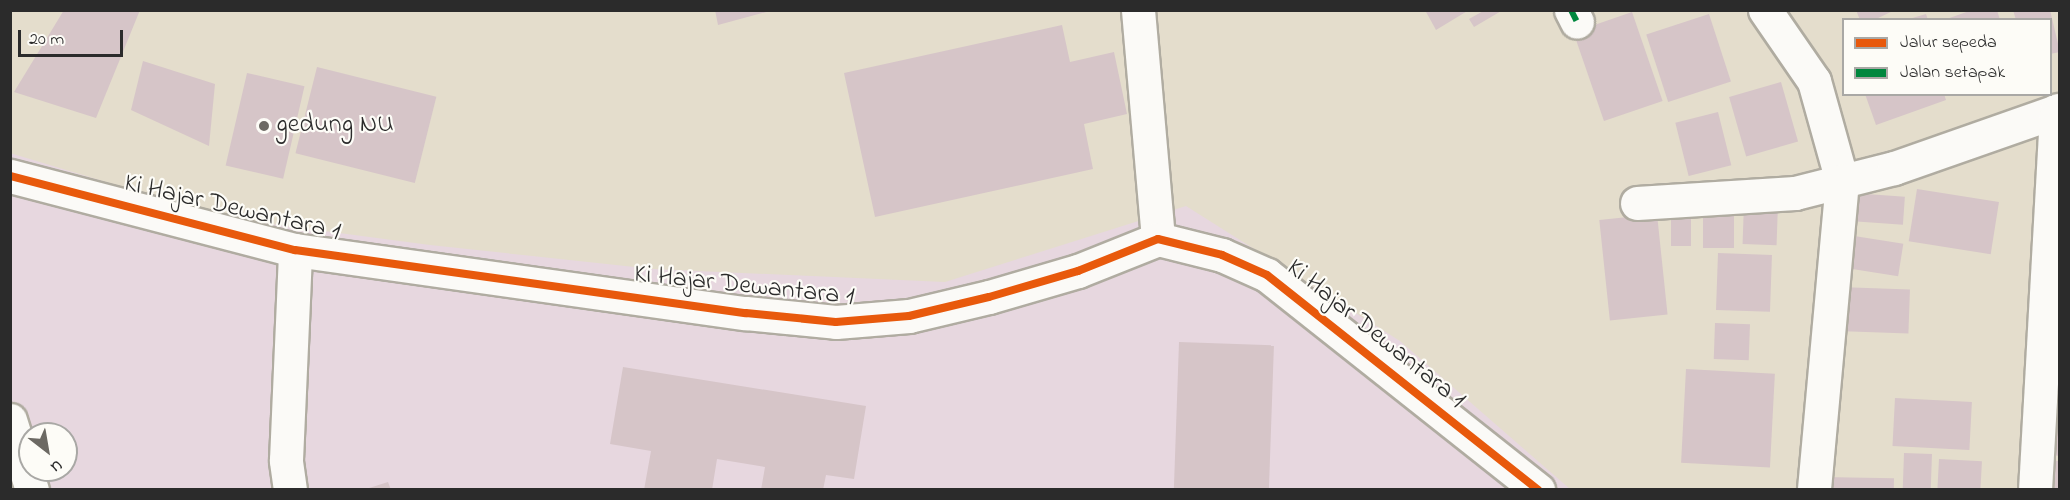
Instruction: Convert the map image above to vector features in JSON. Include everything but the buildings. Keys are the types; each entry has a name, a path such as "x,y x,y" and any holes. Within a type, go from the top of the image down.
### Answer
{"street":[{"path":"1138,10 1158,239"},
{"path":"1765,10 1814,81 1842,181 1814,489"},
{"path":"1637,203 1795,193 1894,168 2058,110 2035,489"},
{"name":"Ki Hajar Dewantara 1","path":"10,176 295,250 746,314 836,322 909,316 989,297 1078,271 1158,239 1222,255 1267,275 1538,489"},
{"path":"290,489 286,460 295,250"},
{"path":"10,420 32,489"}],"shaded area":[{"path":"10,153 225,218 430,245 653,269 945,282 1186,206 1400,341 1570,489 11,489"}],"marked path":[{"path":"1571,10 1577,22"}],"cycle path":[{"path":"10,176 295,250 746,313 836,322 909,316 989,297 1078,271 1158,239 1222,255 1267,275 1538,490"}],"place":[{"name":"gedung NU","path":"264,126"}]}
